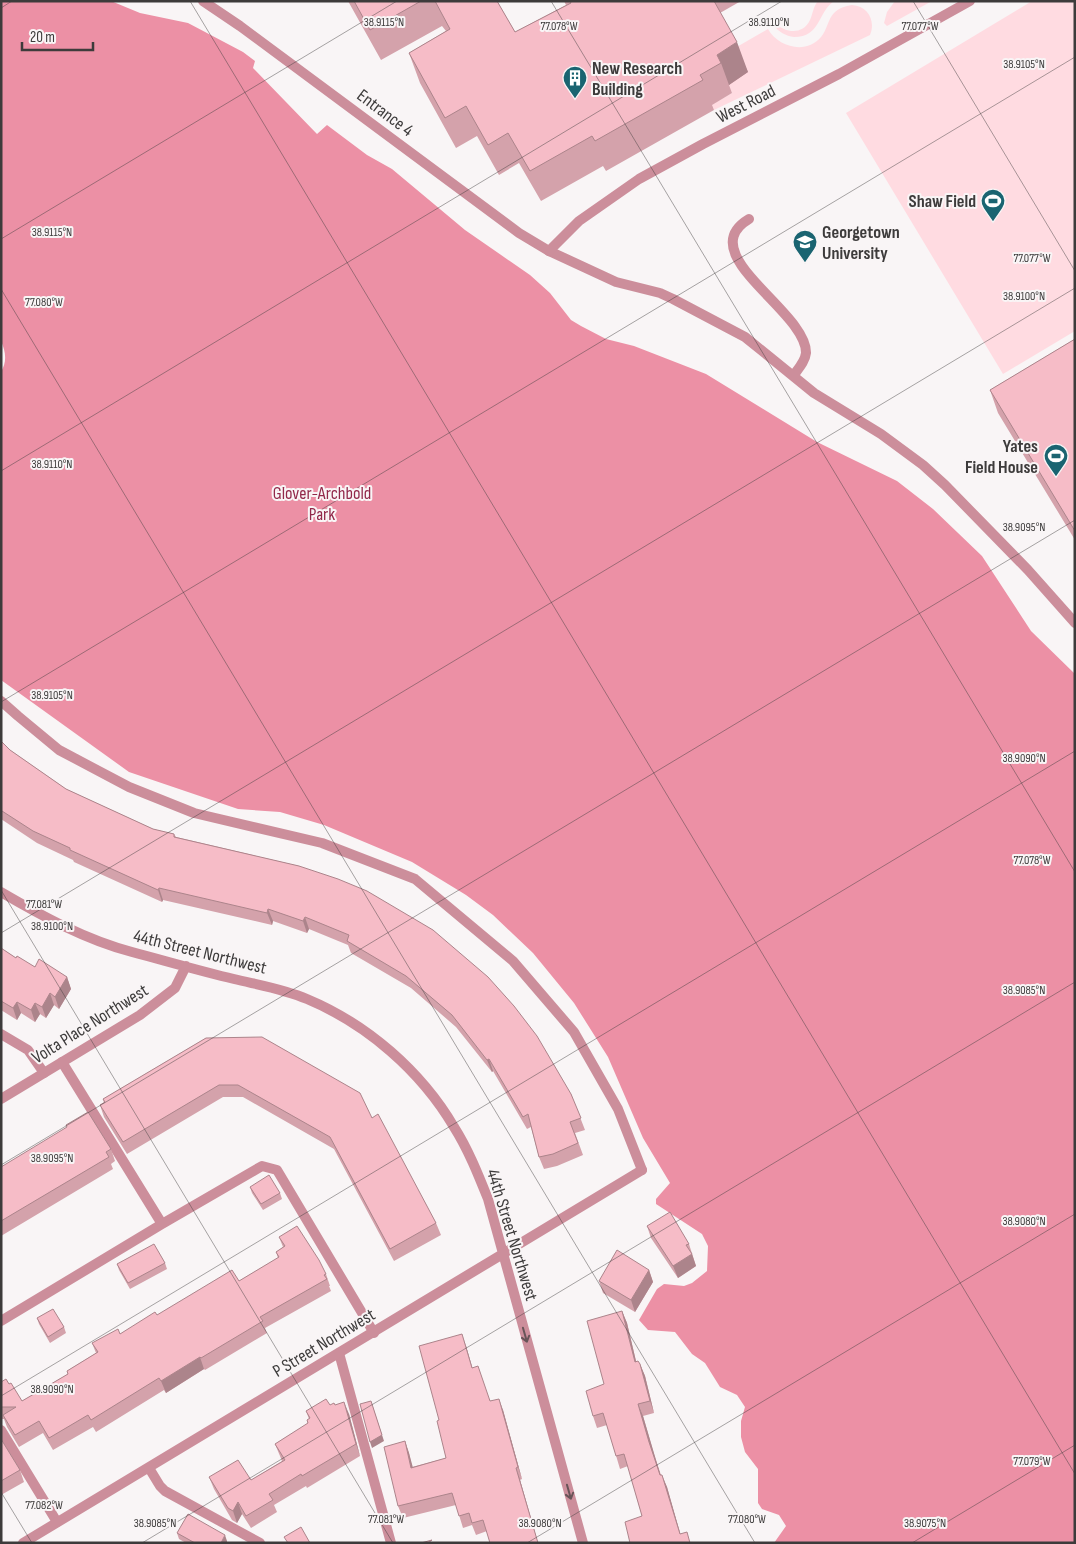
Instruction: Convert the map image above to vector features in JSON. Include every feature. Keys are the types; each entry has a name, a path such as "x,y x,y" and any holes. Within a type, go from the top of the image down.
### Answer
{"street":[{"name":"Entrance 4","path":"203,1 240,26 519,232 549,251 616,282 660,293 687,305 745,337 814,393 881,434 923,466 945,485 1075,622"},
{"name":"West Road","path":"549,251 578,221 639,179 839,74 970,1"},
{"path":"749,219 734,232 734,253 754,282 792,322 803,340 806,355 793,376"},
{"name":"P Street Northwest","path":"1,701 59,750 129,787 194,813 322,843 414,879 512,960 574,1032 618,1109 642,1170 23,1543"},
{"name":"44th Street Northwest","path":"1,892 53,921 130,952 261,984 307,999 350,1022 397,1058 432,1096 450,1120 465,1146 488,1199 583,1543"},
{"name":"Volta Place Northwest","path":"1,1099 140,1015 175,988 186,966"},
{"path":"1,1034 28,1050 44,1073"},
{"path":"62,1062 162,1224"},
{"path":"1,1321 262,1166 277,1170 374,1332"},
{"path":"339,1354 391,1543"},
{"path":"1,1430 57,1522"},
{"path":"149,1468 165,1491 260,1543"}],"shaded area":[{"path":"818,1 834,1 824,12 818,24 809,33 794,37 785,35 774,25 776,24 789,31 803,28 810,20"},
{"path":"895,1 932,1 887,26 884,23 887,12"},
{"name":"Shaw Field","path":"1032,1 1075,1 1075,331 1003,374 846,113"},
{"path":"852,5 862,8 869,15 872,25 870,35 714,110 711,105 732,93 728,85 735,48 768,29 778,40 785,44 800,47 808,46 815,43 821,37 834,13"}],"green space":[{"name":"Glover-Archbold Park","path":"1,1 111,1 140,13 188,23 243,52 255,61 253,68 317,134 327,125 367,155 392,169 465,230 530,275 550,293 571,320 606,339 634,346 706,374 817,442 897,481 933,509 982,556 1031,631 1075,674 1075,1543 774,1543 786,1526 779,1515 762,1509 758,1503 758,1469 745,1452 741,1437 741,1421 745,1407 737,1395 720,1387 705,1363 692,1354 675,1332 648,1330 639,1320 657,1289 664,1284 684,1286 692,1283 707,1271 708,1246 702,1234 656,1204 656,1199 670,1183 643,1138 608,1057 574,1003 533,953 493,915 466,895 412,862 324,825 280,812 238,809 129,772 1,680 1,372 5,357 1,341"}],"building":[{"path":"354,1 421,1 370,30"},
{"name":"New Research Building","path":"435,1 497,1 515,32 571,3 570,1 714,1 737,42 717,55 721,63 700,75 703,80 595,141 592,136 530,171 508,133 488,145 466,106 445,118 409,53 450,29"},
{"name":"Yates Field House","path":"1075,339 1075,531 990,390"},
{"path":"1,741 10,750 66,789 153,829 174,834 174,837 299,866 338,879 367,891 433,930 488,977 537,1036 571,1094 581,1118 570,1122 578,1143 553,1154 539,1157 528,1114 523,1117 489,1059 487,1060 452,1015 406,976 347,941 349,935 305,917 303,921 268,909 267,913 159,888 158,890 70,850 70,848 33,831 2,811"},
{"path":"1,948 35,967 39,959 67,977 55,997 50,993 42,1007 35,1003 31,1010 17,1002 13,1008 1,1001"},
{"path":"262,1037 360,1093 372,1118 378,1114 436,1223 390,1249 330,1137 238,1085 219,1085 123,1142 100,1105 105,1102 103,1099 206,1038"},
{"path":"88,1112 111,1149 106,1152 109,1157 1,1221 1,1167"},
{"path":"269,1175 280,1193 261,1204 250,1187"},
{"path":"670,1212 689,1244 686,1245 692,1254 673,1266 647,1226"},
{"path":"297,1226 319,1260 327,1279 260,1317 263,1321 161,1381 159,1378 91,1420 88,1415 49,1438 39,1421 15,1435 3,1415 16,1407 1,1407 1,1382 6,1379 9,1384 11,1383 22,1401 68,1374 67,1371 98,1352 92,1343 118,1329 120,1334 155,1312 157,1315 232,1270 239,1281 279,1257 276,1252 285,1246 279,1237"},
{"path":"154,1244 165,1263 128,1283 117,1264"},
{"path":"617,1250 649,1270 631,1300 599,1281"},
{"path":"53,1309 64,1327 48,1337 37,1318"},
{"path":"622,1311 635,1362 638,1361 640,1364 650,1401 638,1404 649,1442 660,1475 662,1475 680,1534 687,1532 690,1543 630,1543 625,1522 642,1516 624,1454 616,1456 603,1413 593,1416 586,1391 604,1384 587,1321"},
{"path":"462,1334 472,1368 478,1366 490,1401 499,1399 518,1467 516,1468 538,1543 490,1543 483,1520 472,1523 469,1513 459,1516 452,1493 398,1506 384,1447 405,1441 411,1468 446,1458 437,1421 439,1420 419,1346"},
{"path":"326,1399 330,1405 344,1402 356,1444 269,1494 273,1500 246,1516 238,1502 233,1511 228,1508 209,1477 238,1460 251,1480 285,1460 275,1444 308,1423 307,1420 310,1418 306,1411"},
{"path":"371,1401 382,1435 370,1442 360,1404"},
{"path":"1,1439 20,1470 1,1481"},
{"path":"188,1514 225,1535 221,1543 195,1543 177,1533"},
{"path":"301,1527 310,1543 288,1543 284,1537"}],"place":[{"name":"New Research Building","path":"575,99"},
{"name":"Shaw Field","path":"993,222"},
{"name":"Georgetown University","path":"805,263"},
{"name":"Yates Field House","path":"1056,477"}]}
